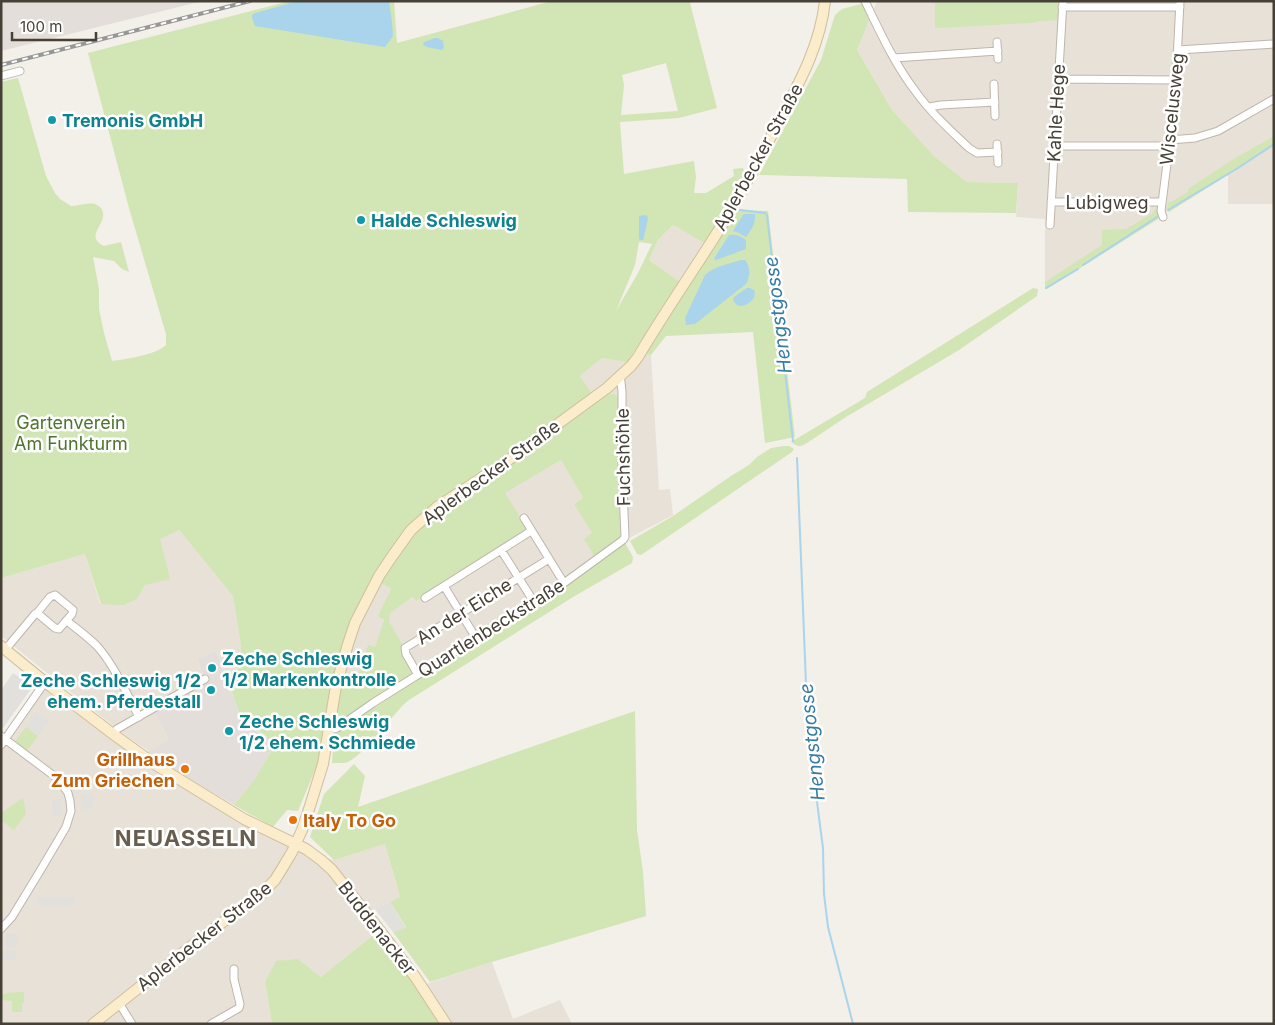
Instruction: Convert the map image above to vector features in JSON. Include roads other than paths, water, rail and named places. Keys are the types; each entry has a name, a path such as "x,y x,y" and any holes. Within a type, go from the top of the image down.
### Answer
{"main road":[{"name":"Aplerbecker Straße","path":"93,1024 262,893 284,867 296,844 323,764 340,672 355,623 379,576 411,530 437,507 503,464 608,388 638,357 744,187 798,85 812,54 821,24 825,1"},
{"name":"Buddenacker","path":"3,648 156,766 244,819 313,854 332,870 416,978 446,1024"}],"street":[{"path":"865,1 894,58 916,92 939,119 969,148 976,152 998,152"},
{"path":"1062,4 1180,4"},
{"name":"Kahle Hege","path":"1050,225 1062,4"},
{"name":"Wiscelusweg","path":"1164,217 1161,211 1176,80 1180,4"},
{"path":"894,58 998,55 997,42"},
{"path":"1178,50 1274,44"},
{"path":"1,76 20,71"},
{"path":"1058,79 1176,80"},
{"path":"994,84 995,116"},
{"path":"1054,146 1170,143 1195,138 1218,132 1274,99"},
{"path":"929,107 995,102"},
{"path":"997,144 998,162"},
{"name":"Lubigweg","path":"1052,202 1162,202"},
{"name":"Fuchshöhle","path":"619,378 622,392 622,466 625,536"},
{"path":"524,518 564,583"},
{"path":"425,598 531,531"},
{"name":"Quartlenbeckstraße","path":"329,729 337,728 372,703 564,583 623,540 625,536"},
{"path":"501,550 534,602"},
{"name":"An der Eiche","path":"418,675 406,654 406,648 549,559"},
{"path":"444,586 476,638"},
{"path":"3,648 50,597 55,595 72,608 73,612 61,628 57,629 37,613"},
{"path":"67,621 98,648 116,674 140,716"},
{"path":"113,734 117,729 205,679"},
{"path":"1,930 12,918 66,827 71,810 68,793 58,778 3,740 45,682"},
{"path":"211,1024 238,1008 240,1004 234,979 234,968"},
{"path":"119,1003 132,1024"}],"water":[{"path":"298,1 389,1 393,36 385,47 255,26 252,15 255,13"},
{"path":"435,38 443,41 444,48 442,50 423,45 424,42"},
{"path":"745,214 755,214 754,224 746,237 733,231"},
{"path":"646,215 648,218 644,237 641,240 639,239 639,216"},
{"path":"729,235 742,237 746,240 746,249 716,260 714,259 715,257"},
{"path":"745,260 749,269 746,284 695,324 686,325 685,318 705,275 717,267"},
{"path":"747,288 755,291 754,298 746,305 737,305 733,299 734,297"}],"waterway":[{"path":"1168,210 1274,144"},
{"name":"Hengstgosse","path":"740,210 765,213 767,215 793,441"},
{"path":"1083,265 1157,217"},
{"path":"1046,288 1078,269"},
{"name":"Hengstgosse","path":"797,458 807,709 823,848 824,894 828,927 853,1024"}],"railway":[{"path":"1,65 250,1"}],"place":[{"name":"Tremonis GmbH","path":"52,120"},
{"name":"Halde Schleswig","path":"361,220"},
{"name":"Zeche Schleswig 1/2 Markenkontrolle","path":"212,668"},
{"name":"Zeche Schleswig 1/2 ehem. Pferdestall","path":"211,690"},
{"name":"Zeche Schleswig 1/2 ehem. Schmiede","path":"229,731"},
{"name":"Grillhaus Zum Griechen","path":"185,769"},
{"name":"Italy To Go","path":"293,820"}],"district":[{"name":"NEUASSELN","path":"186,838"}],"park label":[{"name":"Gartenverein Am Funkturm","path":"71,432"}]}
